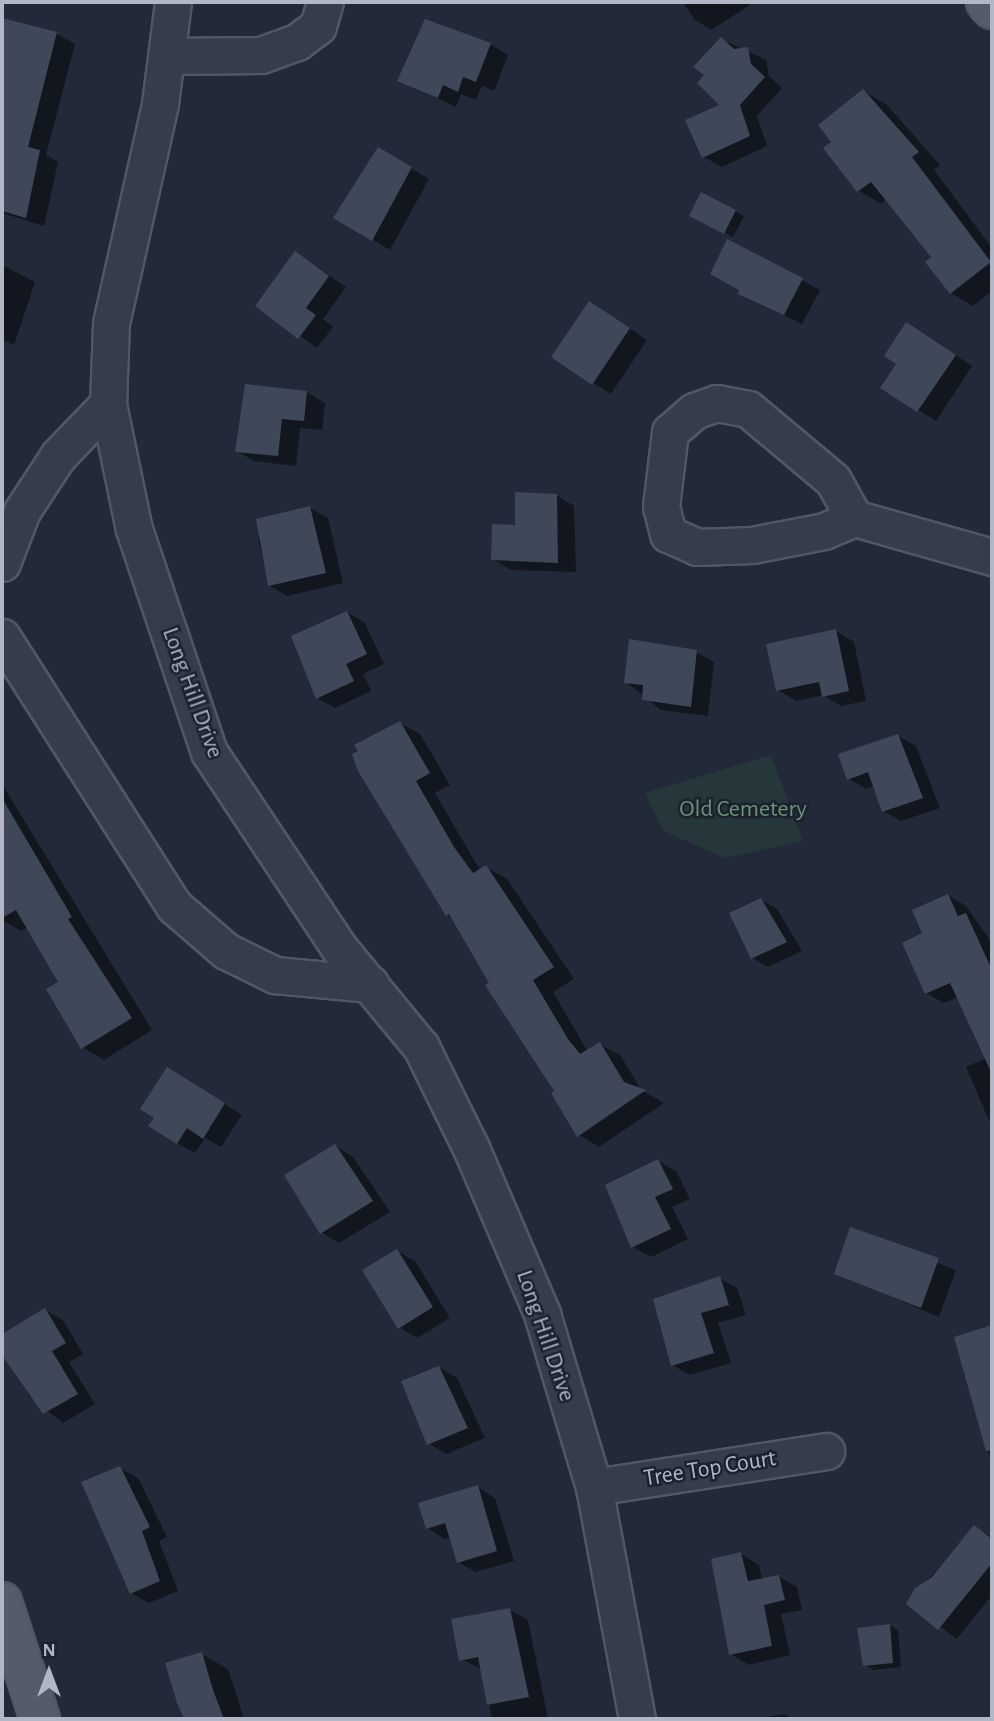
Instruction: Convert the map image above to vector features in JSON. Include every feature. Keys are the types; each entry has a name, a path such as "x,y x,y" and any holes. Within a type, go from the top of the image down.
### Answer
{"main road":[{"path":"986,2 992,9"},
{"path":"5,1619 40,1719"}],"street":[{"name":"Long Hill Drive","path":"173,2 160,104 111,323 108,404 134,529 209,752 340,948 421,1047 471,1148 542,1314 594,1487 637,1719"},
{"path":"166,56 261,55 298,42 318,26 326,2"},
{"path":"854,518 833,480 748,409 717,403 694,411 670,432 661,506 668,534 697,547 752,545 824,531 854,518 992,557"},
{"path":"2,563 22,511 58,456 108,404"},
{"path":"2,636 174,906 226,951 275,975 371,984"},
{"name":"Tree Top Court","path":"594,1487 826,1451"}],"green space":[{"name":"Old Cemetery","path":"771,755 803,841 725,858 664,831 645,793"}],"building":[{"path":"2,18 57,32 28,147 40,150 26,218 2,211"},
{"path":"425,19 491,43 476,82 463,77 458,92 443,85 438,98 397,81"},
{"path":"721,37 734,49 748,47 751,64 765,77 740,105 750,136 702,158 685,120 719,105 697,83 704,75 693,67"},
{"path":"863,89 919,152 912,157 991,262 950,294 925,262 931,257 871,182 857,192 823,148 831,142 818,125"},
{"path":"378,147 412,167 372,241 333,218"},
{"path":"701,192 736,210 724,234 689,216"},
{"path":"727,239 803,278 784,315 738,294 739,290 710,274"},
{"path":"295,251 329,276 306,308 316,315 298,339 255,306"},
{"path":"589,301 630,328 592,385 551,357"},
{"path":"906,322 956,355 917,412 880,388 896,364 884,356"},
{"path":"245,384 307,391 304,421 282,419 278,456 235,452"},
{"path":"515,492 557,494 558,563 491,560 492,524 515,525"},
{"path":"310,506 326,573 268,586 256,519"},
{"path":"347,611 367,654 346,664 354,681 316,699 291,636"},
{"path":"836,629 849,691 822,697 819,682 776,691 766,644"},
{"path":"629,639 697,650 691,707 642,700 643,685 624,683"},
{"path":"400,721 430,773 416,781 454,847 473,873 486,865 554,967 533,980 568,1039 580,1054 600,1042 624,1082 646,1090 577,1137 551,1093 554,1091 485,985 489,983 449,914 446,916 358,771 352,754 358,751 354,745"},
{"path":"898,734 923,798 882,812 868,772 847,780 838,754"},
{"path":"2,798 72,917 68,919 132,1018 81,1049 46,989 58,982 16,910 2,918"},
{"path":"948,894 958,916 966,913 992,970 992,1074 950,983 925,994 902,943 922,933 912,910"},
{"path":"761,898 787,942 751,959 729,913"},
{"path":"167,1067 225,1103 203,1139 187,1128 177,1144 148,1126 154,1118 140,1109"},
{"path":"335,1144 373,1201 320,1234 284,1175"},
{"path":"658,1159 673,1189 655,1197 671,1229 631,1248 605,1185"},
{"path":"850,1227 939,1258 921,1308 834,1274"},
{"path":"397,1249 433,1307 398,1329 362,1270"},
{"path":"720,1276 729,1305 701,1313 714,1353 671,1366 653,1299"},
{"path":"45,1308 66,1343 52,1351 78,1394 43,1414 2,1355 2,1334"},
{"path":"992,1325 992,1450 986,1451 954,1337"},
{"path":"439,1366 468,1428 427,1445 401,1381"},
{"path":"120,1466 150,1527 142,1531 160,1581 130,1594 81,1482"},
{"path":"478,1485 497,1551 457,1563 445,1523 426,1529 418,1503"},
{"path":"974,1525 992,1539 992,1563 938,1630 906,1604 915,1588 931,1578"},
{"path":"741,1552 748,1581 779,1575 785,1600 764,1605 772,1646 729,1655 711,1559"},
{"path":"510,1608 529,1697 487,1705 478,1657 459,1661 451,1619"},
{"path":"890,1624 893,1663 863,1666 857,1628"},
{"path":"202,1652 224,1719 184,1719 177,1703 165,1663"}]}
